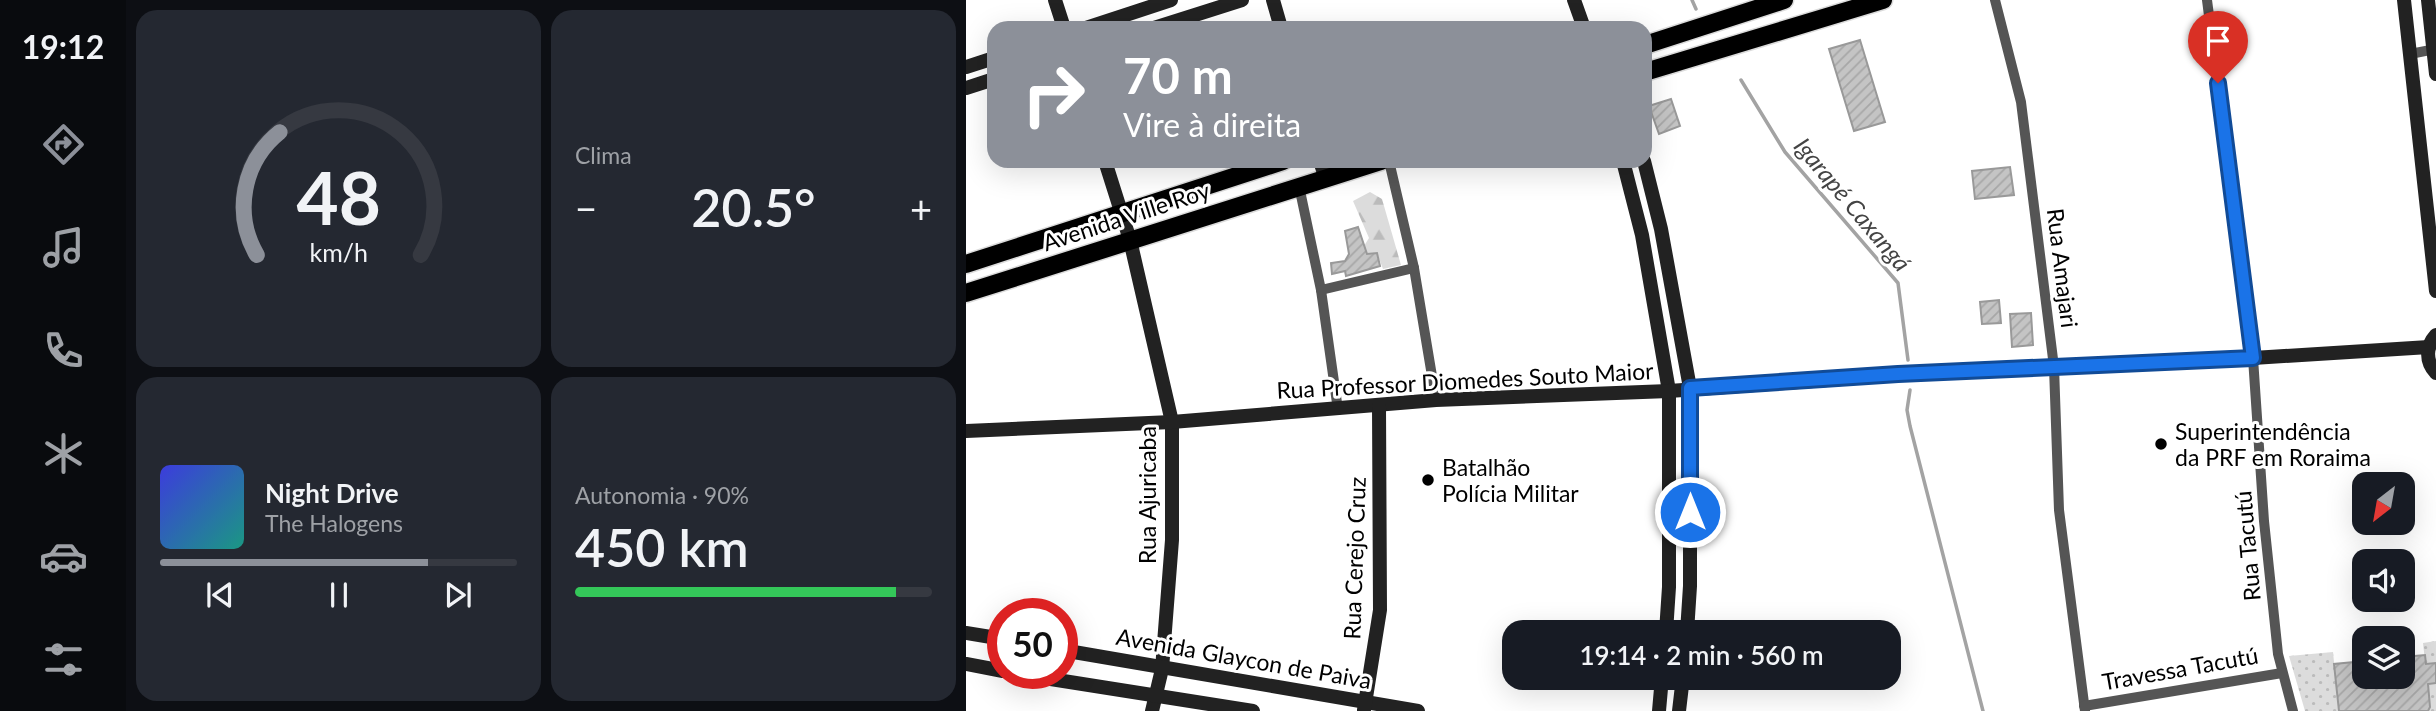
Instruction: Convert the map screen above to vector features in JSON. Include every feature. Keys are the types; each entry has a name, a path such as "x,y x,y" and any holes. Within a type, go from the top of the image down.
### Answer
{"main road":[{"path":"1652,43 1784,0"},
{"path":"1652,70 1883,0"},
{"name":"Avenida Ville Roy","path":"966,264 1262,168"},
{"name":"Avenida Ville Roy","path":"966,293 1360,168"}],"street":[{"path":"1055,0 1062,21"},
{"path":"1107,21 1171,0"},
{"path":"1176,21 1242,0"},
{"path":"1273,0 1279,21"},
{"path":"1574,0 1582,21"},
{"name":"Rua Amajari","path":"1995,0 2021,102 2054,367 2059,510 2085,708"},
{"name":"Rua Tacutú","path":"2207,0 2253,358 2264,521 2281,673 2293,711"},
{"path":"2403,0 2436,291"},
{"path":"2428,0 2436,74"},
{"path":"2410,54 2435,49"},
{"path":"966,67 987,60"},
{"path":"966,88 987,81"},
{"name":"Rua Ajuricaba","path":"1107,168 1130,240 1172,422 1172,540 1162,668 1152,711"},
{"path":"1322,168 1326,179"},
{"path":"1391,168 1414,268 1436,400"},
{"path":"1625,168 1642,234 1669,391 1670,620"},
{"path":"1646,168 1661,229 1690,388 1688,620"},
{"path":"1299,186 1321,290 1338,410"},
{"path":"1321,290 1414,268"},
{"path":"2432,341 2428,358 2436,373"},
{"name":"Rua Professor Diomedes Souto Maior","path":"966,431 1172,422 1436,400 1669,391 1898,374 2253,358 2432,341"},
{"name":"Rua Cerejo Cruz","path":"1365,706 1380,610 1379,406"},
{"path":"966,633 987,636"},
{"name":"Avenida Glaycon de Paiva","path":"1078,653 1365,706 1419,711"},
{"path":"966,664 987,668"},
{"name":"Travessa Tacutú","path":"2085,708 2281,673"},
{"path":"1078,683 1253,711"},
{"path":"1659,711 1661,690"},
{"path":"1679,711 1681,690"}],"green space":[{"path":"1370,192 1382,199 1401,265 1383,269 1377,253 1367,254 1364,246 1369,238 1353,201"},
{"path":"2436,641 2436,711 2428,711 2430,707 2423,643"},
{"path":"2333,652 2339,711 2305,711 2289,656"}],"building":[{"path":"1860,40 1885,122 1854,131 1829,49"},
{"path":"1671,99 1680,126 1659,134 1652,114 1652,105"},
{"path":"2010,167 2014,195 1975,199 1972,171"},
{"path":"1358,227 1367,254 1377,253 1380,266 1346,276 1345,271 1332,274 1331,263 1345,261 1349,254 1345,231"},
{"path":"1999,300 2001,323 1982,324 1980,302"},
{"path":"2031,313 2033,345 2012,347 2010,314"},
{"path":"2425,655 2426,664 2436,663 2436,683 2428,684 2428,711 2339,711 2334,664 2352,662 2352,689 2415,689 2415,656"}],"waterway":[{"name":"Igarapé Caxangá","path":"1692,0 1696,9"},
{"name":"Igarapé Caxangá","path":"1741,80 1785,152 1898,283 1908,360"},
{"name":"Igarapé Caxangá","path":"1910,390 1907,410 1910,426 1983,711"}],"place":[{"name":"Superintendência da PRF em Roraima","path":"2161,444"},
{"name":"Batalhão Polícia Militar","path":"1428,480"}],"route":[{"path":"1690,512 1690,388 1898,374 2253,358 2218,83"}]}
